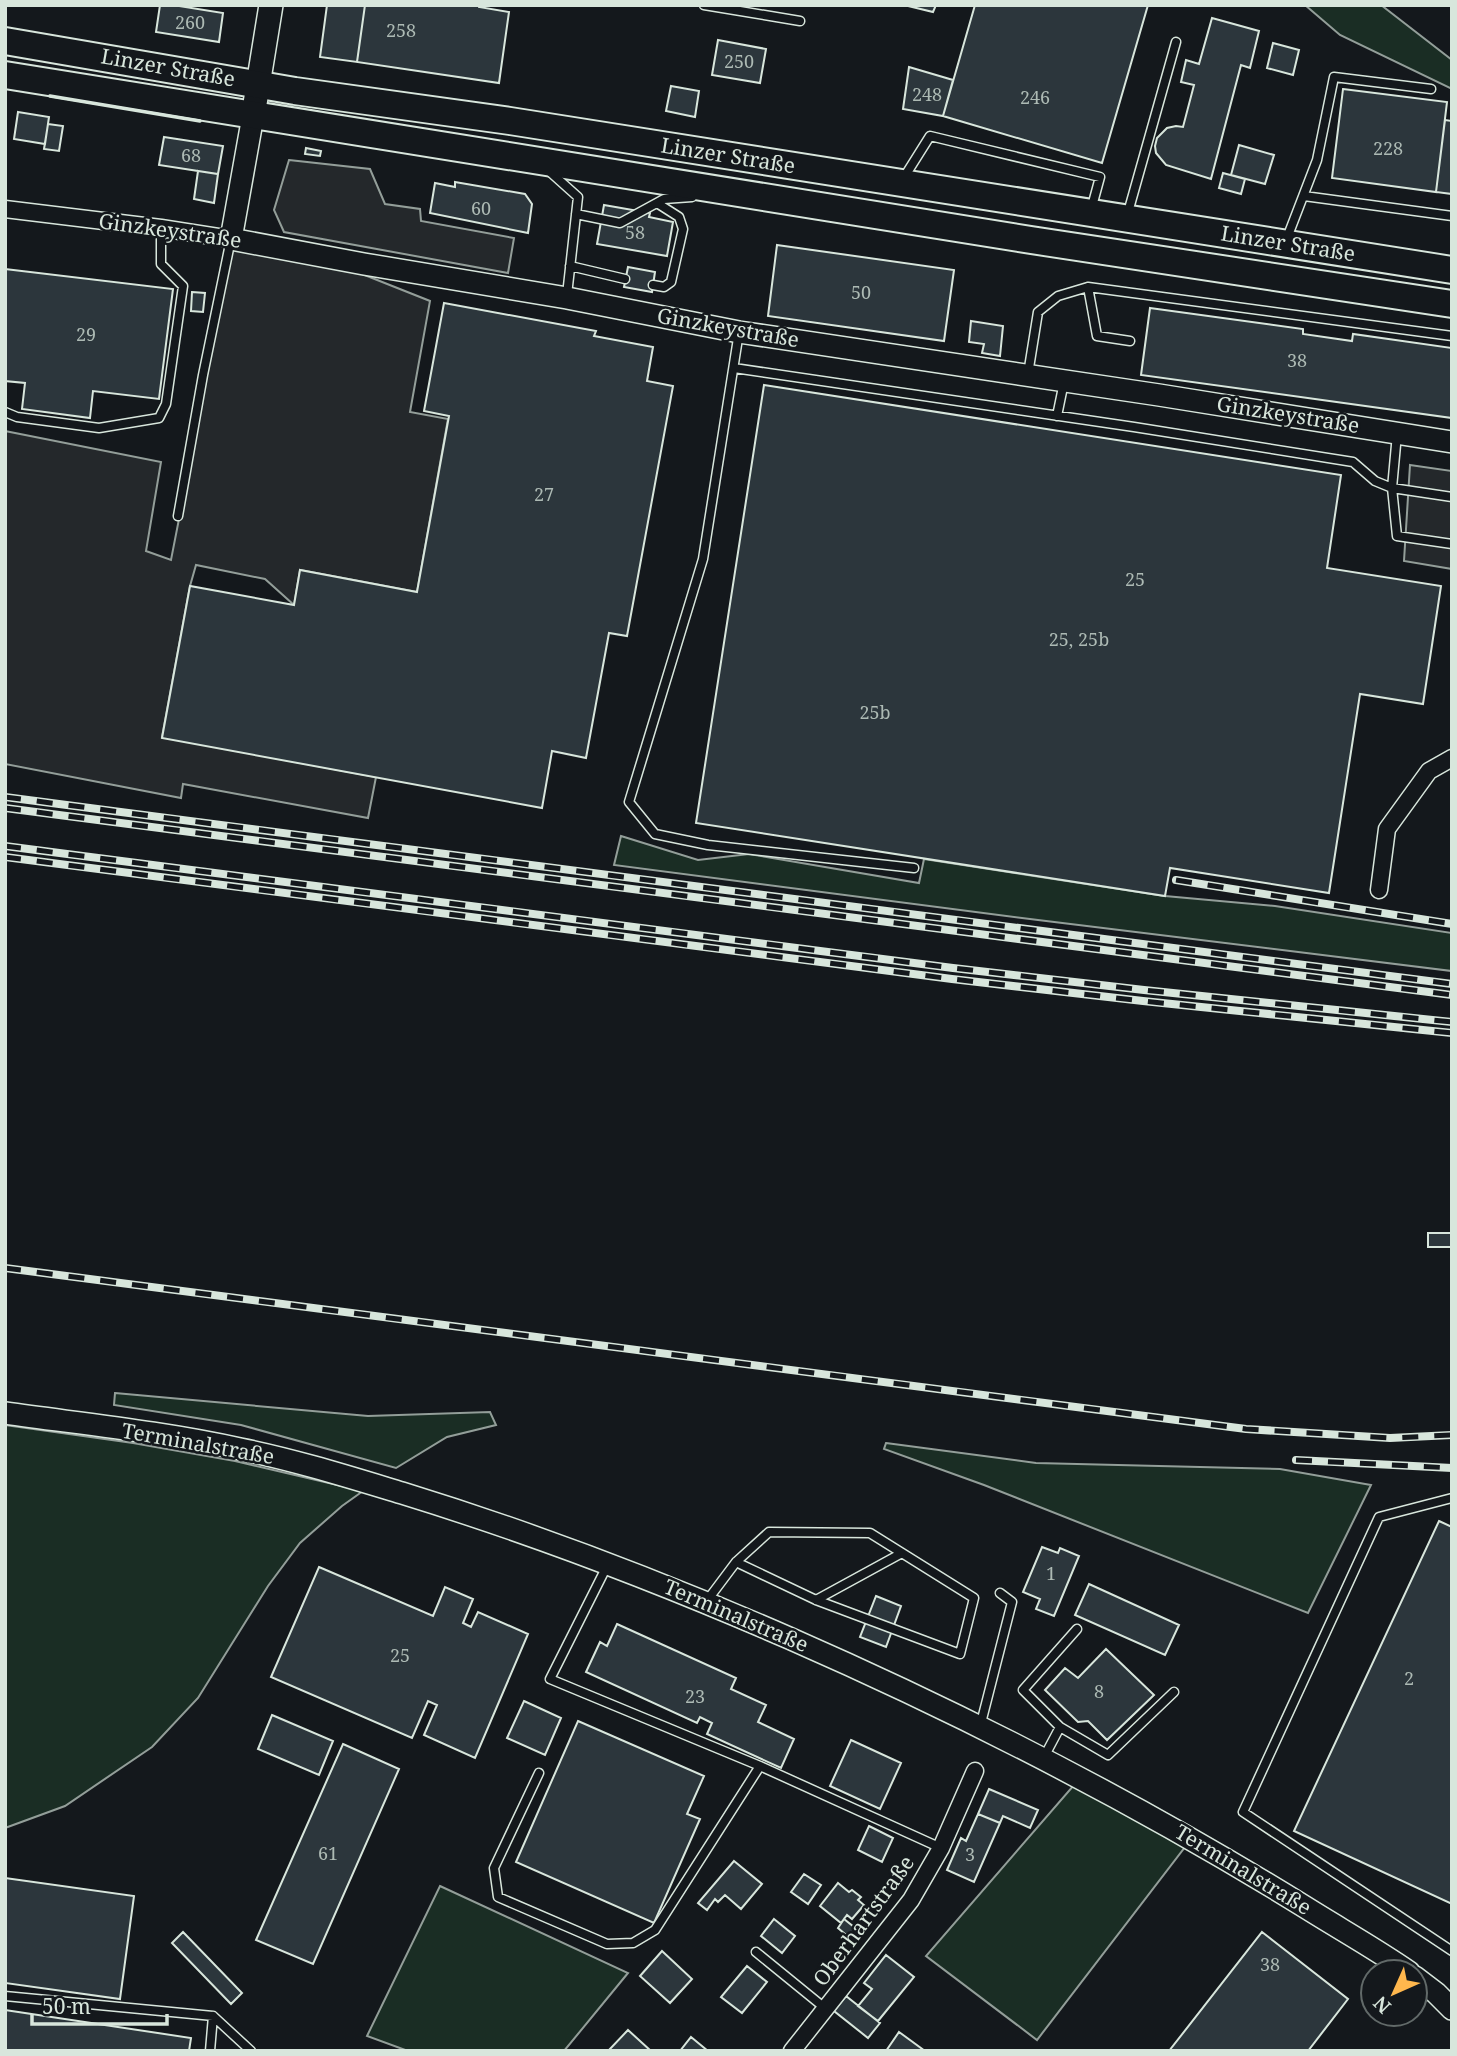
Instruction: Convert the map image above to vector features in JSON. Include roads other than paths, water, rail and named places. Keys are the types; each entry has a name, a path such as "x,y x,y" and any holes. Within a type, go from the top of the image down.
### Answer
{"main road":[{"path":"253,116 271,5"},
{"name":"Linzer Straße","path":"5,41 295,91 510,121 1452,270"},
{"name":"Linzer Straße","path":"5,75 1031,240 1452,304"}],"street":[{"path":"231,239 253,116"},
{"name":"Ginzkeystraße","path":"5,209 231,239 567,298 739,332 1452,442"},
{"path":"1379,890 1387,829 1429,771 1452,758"},
{"name":"Terminalstraße","path":"5,1413 237,1448 301,1463 494,1521 608,1563 828,1655 980,1727 1129,1804 1257,1877 1387,1958"},
{"name":"Oberhartstraße","path":"792,2051 911,1900 941,1849 975,1771"},
{"path":"1429,1987 1452,2009"}],"lane":[{"path":"704,5 800,21"},
{"path":"1126,219 1176,42"},
{"path":"1284,244 1317,160 1334,77 1431,89"},
{"path":"901,183 930,136 1100,177 1091,213"},
{"path":"536,160 578,197 567,298"},
{"path":"576,214 620,223 664,200 695,196 706,186"},
{"path":"1304,196 1452,216"},
{"path":"653,285 664,287 671,282 683,229 679,217 657,203"},
{"path":"5,412 17,417 99,428 159,418 166,404 183,286 161,264 161,228"},
{"path":"178,516 231,239"},
{"path":"570,266 625,279"},
{"path":"1028,377 1038,312 1058,296 1088,287 1452,336"},
{"path":"1088,287 1097,336 1130,341"},
{"path":"739,332 703,559 629,802 655,834 708,845 914,868"},
{"path":"734,368 1353,462 1375,481 1392,488 1452,497"},
{"path":"1057,416 1064,382"},
{"path":"1397,432 1392,488 1397,536 1452,544"},
{"path":"1452,1498 1379,1517 1243,1812 1452,1951"},
{"path":"706,1602 736,1562 769,1532 870,1533 974,1598 960,1654 816,1600 736,1562"},
{"path":"816,1600 902,1553"},
{"path":"608,1563 550,1679 760,1766 941,1849"},
{"path":"980,1727 1012,1602 1000,1593"},
{"path":"1077,1629 1023,1690 1060,1727 1108,1755 1174,1692"},
{"path":"1043,1759 1060,1727"},
{"path":"539,1773 494,1868 498,1897 607,1944 633,1943 654,1930 760,1766"},
{"path":"756,1952 826,2009"},
{"path":"5,1996 213,2016 251,2051"},
{"path":"210,2051 213,2016"}],"railway":[{"path":"5,797 1452,984"},
{"path":"5,808 1452,995"},
{"path":"5,846 953,968 1452,1022"},
{"path":"5,857 952,979 1452,1033"},
{"path":"1176,880 1452,924"},
{"path":"5,1268 1246,1429 1390,1438 1452,1435"},
{"path":"1296,1460 1452,1468"}]}
